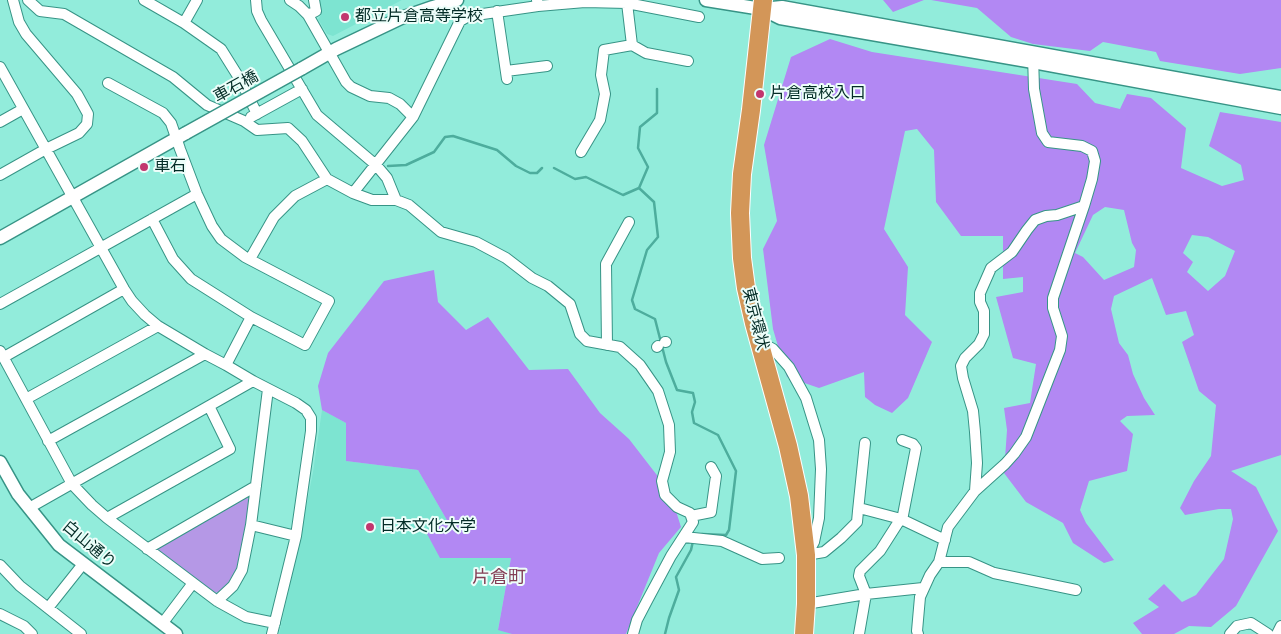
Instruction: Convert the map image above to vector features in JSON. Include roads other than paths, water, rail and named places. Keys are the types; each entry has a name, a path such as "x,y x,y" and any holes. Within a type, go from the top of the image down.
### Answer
{"highway":[{"name":"東京環状","path":"762,5 742,174 740,213 742,258 754,324 795,476 802,511 806,556 804,634"}],"street":[{"path":"0,175 79,132 87,124 88,114 77,94 26,34 19,22 13,0"},
{"path":"28,0 40,11 64,14 173,77 207,105 244,121 257,130 288,128 302,141 327,178 353,193 372,200 396,200 409,205 441,232 476,242 506,258 532,278 548,286 570,304 580,334 587,342 620,347 635,360 658,391 669,425 670,452 662,481 665,495 677,507 690,513 693,522 671,556 637,620 633,634"},
{"path":"144,0 184,23 221,49 241,81 257,114"},
{"path":"184,23 197,0"},
{"path":"256,0 257,11 261,20 317,115 376,165 387,178 396,200"},
{"path":"290,0 308,16 346,82 351,87 370,96 389,98 400,104 413,117"},
{"path":"308,16 316,11 314,0"},
{"name":"車石橋","path":"0,238 329,53 402,18 457,0"},
{"path":"706,0 762,5 780,18 1281,97"},
{"path":"353,193 413,117 460,21 469,16 538,3 585,2 627,4 699,17"},
{"path":"627,4 632,45"},
{"path":"497,12 507,75 547,66"},
{"path":"582,152 600,120 605,94 601,75 604,50 632,45 646,53 688,61"},
{"path":"1033,57 1281,108"},
{"path":"918,634 920,596 930,575 939,562 948,527 975,491 1005,464 1026,437 1060,350 1062,336 1053,308 1053,298 1084,206 1095,161 1092,151 1082,146 1048,142 1042,133 1034,89 1033,57"},
{"path":"0,69 124,290 132,301 158,326 306,410 311,418 311,431 296,536 272,634"},
{"path":"108,83 163,113 181,136 197,194 212,226 221,239 250,259 329,301 305,344 251,317 191,279 173,260 152,219"},
{"path":"244,121 302,89"},
{"path":"0,122 23,109"},
{"path":"250,259 274,217 295,196 327,178"},
{"path":"0,304 197,194"},
{"path":"975,491 977,463 973,411 961,366 965,358 979,344 984,334 984,311 980,302 980,293 991,268 1012,252 1035,220 1084,206"},
{"path":"607,344 606,264 628,222"},
{"path":"124,290 2,354 72,484 92,506 217,601 246,617 275,623"},
{"path":"226,365 251,317"},
{"path":"26,399 158,326"},
{"path":"760,342 773,349 789,367 806,398 819,440 821,469 819,518 814,542 806,556"},
{"path":"48,441 205,354"},
{"path":"29,508 253,381"},
{"path":"217,601 233,586 242,570 251,525 268,389"},
{"path":"106,518 230,449 209,406"},
{"path":"859,634 866,594 859,576 860,571 880,551 903,515 916,448 913,444 902,440"},
{"path":"806,556 824,552 857,522 865,443"},
{"name":"白山通り","path":"1,465 18,494 59,545 176,634"},
{"path":"691,516 711,512 716,476 712,467"},
{"path":"148,549 256,486"},
{"path":"858,510 863,509 901,518 945,540"},
{"path":"251,525 296,536"},
{"path":"684,537 722,541 762,559 779,558"},
{"path":"939,562 969,562 994,573 1076,590"},
{"path":"48,608 84,564"},
{"path":"0,565 20,586 81,634"},
{"path":"162,624 193,583"},
{"path":"806,604 866,594 923,588"},
{"path":"1,617 24,626 32,634"},
{"path":"1230,634 1237,626 1251,623 1268,634"},
{"path":"1277,634 1281,626"}],"waterway":[{"path":"657,89 657,113 640,127 638,148 648,167 639,188 654,202 658,237 647,250 632,300 635,309 655,319 666,362 677,390 693,393 695,402 692,412 694,423 718,435 736,471 729,530 726,535 702,534"},
{"path":"388,166 406,165 434,152 445,137 453,136 497,150 516,166 530,173 537,173 542,168"},
{"path":"554,168 575,179 586,177 623,195 639,188"},
{"path":"665,634 679,590 676,577 691,550 693,541"}],"place":[{"name":"都立片倉高等学校","path":"345,17"},
{"name":"片倉高校入口","path":"760,94"},
{"name":"車石","path":"144,167"},
{"name":"日本文化大学","path":"370,527"}],"district":[{"name":"片倉町","path":"499,578"}]}
